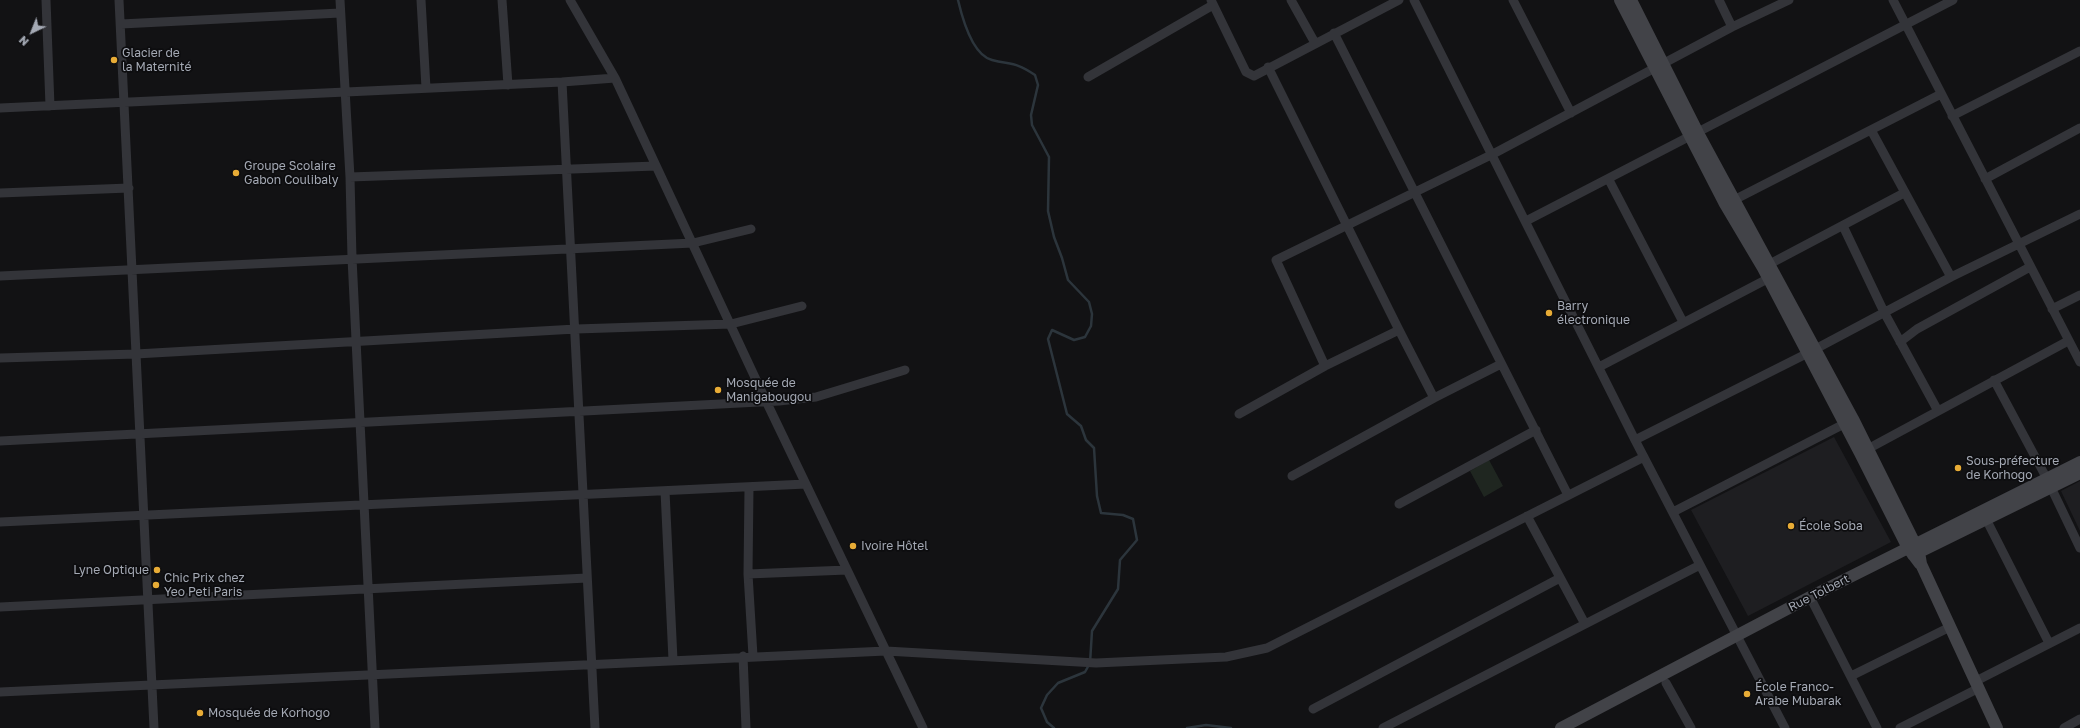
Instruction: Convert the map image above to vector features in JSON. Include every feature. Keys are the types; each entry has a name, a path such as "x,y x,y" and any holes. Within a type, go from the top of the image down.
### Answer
{"street":[{"path":"46,0 50,106"},
{"path":"119,0 154,728"},
{"path":"340,0 344,93 350,177 352,258 367,590 375,728"},
{"path":"421,0 426,88"},
{"path":"502,0 508,85"},
{"path":"570,0 615,78 766,401 923,728"},
{"path":"1292,0 1315,43"},
{"path":"1088,78 1212,3 1246,72 1254,76 1268,67 1400,0"},
{"path":"1414,0 1493,154 1635,440 1785,728"},
{"path":"1513,0 1572,113"},
{"path":"1620,0 1659,66 1694,135 1725,204 1769,271"},
{"path":"1631,0 1659,66"},
{"path":"1718,0 1732,27"},
{"path":"1325,366 1276,260 1493,154 1732,27 1789,0"},
{"path":"1893,0 2080,362"},
{"path":"1526,221 1609,180 1953,0"},
{"path":"121,24 340,13"},
{"path":"1334,33 1500,364 1536,430 1568,495"},
{"path":"1952,116 2080,51"},
{"path":"1268,67 1398,330 1434,398"},
{"path":"0,108 344,93 615,78"},
{"path":"562,82 576,329 595,728"},
{"path":"1734,200 1941,94"},
{"path":"1985,179 2080,128"},
{"path":"1871,130 1950,277"},
{"path":"1694,135 1734,200 1810,351 1865,451 1921,564 1997,728"},
{"path":"350,177 656,166"},
{"path":"1609,180 1683,322"},
{"path":"0,193 128,188"},
{"path":"1599,367 1683,322 1843,226 1904,193"},
{"path":"1635,440 1810,351 1950,277 2019,245 2080,214"},
{"path":"1843,226 1884,312 1938,411"},
{"path":"0,276 352,258 692,243 751,229"},
{"path":"1900,342 1917,329 2030,267"},
{"path":"2052,309 2080,295"},
{"path":"0,358 136,354 356,340 576,329 731,324 802,306"},
{"path":"1239,414 1325,366 1398,330"},
{"path":"1865,451 2068,340"},
{"path":"1810,351 1844,424 1865,451"},
{"path":"1292,476 1434,398 1500,364"},
{"path":"0,441 766,401 816,397 905,370"},
{"path":"1994,380 2049,483 2080,548"},
{"path":"1673,512 1844,424"},
{"path":"1399,504 1536,430"},
{"path":"0,692 591,663 886,651 1096,663 1226,657 1268,648 1644,457"},
{"name":"Rue Tolbert","path":"1914,550 1986,519 2049,483 2080,462"},
{"name":"Rue Tolbert","path":"1561,728 1739,640 1812,601 2049,483 2080,472"},
{"path":"0,522 749,488 806,484"},
{"path":"749,488 748,574 753,656"},
{"path":"665,491 674,660"},
{"path":"1527,516 1585,624"},
{"path":"1986,519 2049,644"},
{"path":"1383,728 1700,565"},
{"path":"748,574 847,570"},
{"path":"0,607 587,578"},
{"path":"1313,709 1560,578"},
{"path":"1812,601 1877,728"},
{"path":"1851,676 1950,627"},
{"path":"1900,728 2080,628"},
{"name":"Rue Tolbert","path":"1578,728 1666,683 1739,640"},
{"path":"743,656 746,728"},
{"path":"1666,683 1691,728"},
{"path":"2064,728 2080,719"}],"shaded area":[{"name":"École Soba","path":"1834,437 1891,542 1748,616 1691,510"},
{"path":"1489,460 1503,486 1484,497 1470,471"},
{"path":"2080,481 2080,531 2061,491"}],"waterway":[{"path":"958,0 969,34 979,51 985,57 992,60 1014,64 1035,75 1038,85 1031,115 1032,125 1049,157 1048,211 1054,237 1068,280 1089,302 1092,314 1091,326 1085,337 1074,340 1052,330 1048,339 1067,414 1081,426 1086,440 1094,448 1097,496 1101,513 1123,515 1133,519 1137,540 1120,560 1118,589 1092,631 1090,663 1085,672 1058,683 1047,695 1041,708 1047,722 1054,728"},
{"path":"1187,728 1206,725 1231,728"}],"place":[{"name":"Glacier de la Maternité","path":"114,60"},
{"name":"Groupe Scolaire Gabon Coulibaly","path":"236,173"},
{"name":"Barry électronique","path":"1549,313"},
{"name":"Mosquée de Manigabougou","path":"718,390"},
{"name":"Sous-préfecture de Korhogo","path":"1958,468"},
{"name":"École Soba","path":"1791,526"},
{"name":"Ivoire Hôtel","path":"853,546"},
{"name":"Lyne Optique","path":"157,570"},
{"name":"Chic Prix chez Yeo Peti Paris","path":"156,585"},
{"name":"École Franco- Arabe Mubarak","path":"1747,694"},
{"name":"Mosquée de Korhogo","path":"200,713"}]}
